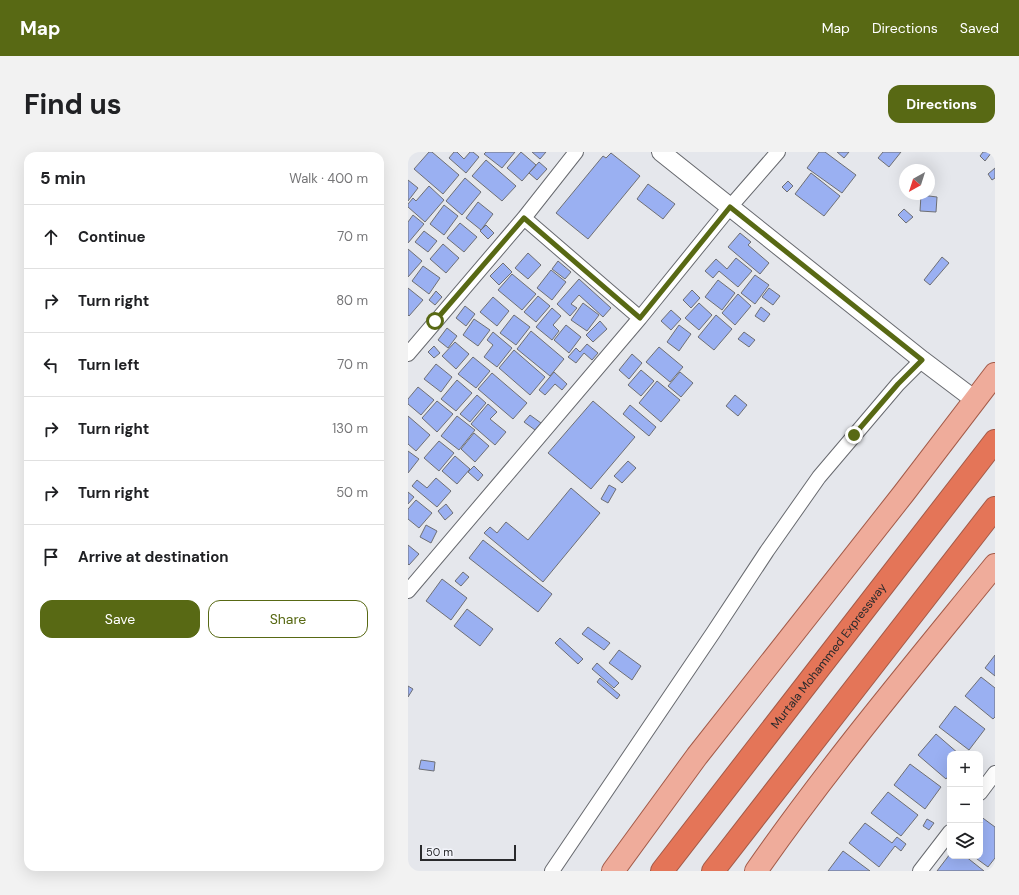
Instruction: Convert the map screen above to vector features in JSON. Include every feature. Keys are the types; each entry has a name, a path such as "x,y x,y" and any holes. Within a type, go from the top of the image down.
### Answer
{"highway":[{"name":"Murtala Mohammed Expressway","path":"662,871 995,441"},
{"path":"713,871 995,508"}],"main road":[{"path":"613,871 697,756 995,374"},
{"path":"756,871 779,837 852,742 995,565"}],"street":[{"path":"408,354 524,218 576,152"},
{"path":"661,152 922,360 975,400"},
{"path":"408,590 640,318 730,207 778,152"},
{"path":"524,218 640,318"},
{"path":"552,871 767,551 819,477 898,384 922,360"},
{"path":"983,789 995,773"},
{"path":"920,871 947,836"}],"building":[{"path":"429,152 432,152 459,175 443,194 414,169"},
{"path":"454,152 457,152 464,159 470,152 473,152 479,157 466,173 449,158"},
{"path":"486,152 515,152 502,168 484,154"},
{"path":"521,152 536,165 522,181 507,168"},
{"path":"532,152 546,152 540,159"},
{"path":"819,152 825,152 856,175 842,193 807,168"},
{"path":"837,152 849,152 844,158"},
{"path":"883,152 901,152 889,167 878,158"},
{"path":"983,152 992,152 985,161 980,156"},
{"path":"611,153 640,176 588,239 556,213 603,156 606,158"},
{"path":"486,160 516,186 502,201 472,176"},
{"path":"539,162 547,169 537,180 529,173"},
{"path":"995,168 995,178 992,180 988,174"},
{"path":"811,173 840,196 824,216 795,194"},
{"path":"465,178 481,192 462,215 446,201"},
{"path":"408,180 418,188 408,201"},
{"path":"788,181 793,186 787,192 782,187"},
{"path":"648,184 675,204 663,219 637,199"},
{"path":"429,186 444,200 425,222 408,207 408,204 413,198 416,201"},
{"path":"935,197 937,197 936,212 920,211 921,200 935,200"},
{"path":"478,202 493,214 481,230 466,218"},
{"path":"444,205 458,216 444,235 430,224"},
{"path":"904,209 913,217 906,223 898,215"},
{"path":"413,215 424,224 408,243 408,222"},
{"path":"460,223 477,237 464,252 447,238"},
{"path":"486,225 494,233 488,239 480,231"},
{"path":"424,231 437,241 428,252 415,242"},
{"path":"740,233 751,242 748,245 769,263 760,274 728,247"},
{"path":"443,244 459,258 446,273 430,259"},
{"path":"408,249 422,261 408,277"},
{"path":"528,253 541,265 528,279 515,268"},
{"path":"942,257 949,263 930,285 924,280"},
{"path":"736,258 752,271 738,287 719,271 713,278 705,271 716,259 727,269"},
{"path":"558,261 571,272 565,279 552,269"},
{"path":"503,263 512,272 499,285 490,276"},
{"path":"423,266 440,278 429,294 412,281"},
{"path":"551,270 566,282 552,300 537,288"},
{"path":"512,274 536,294 522,310 498,290"},
{"path":"755,275 769,285 755,304 741,293"},
{"path":"579,279 611,308 603,317 579,295 571,304 577,308 570,316 557,304"},
{"path":"718,280 735,293 722,310 705,297"},
{"path":"408,288 423,300 409,316 408,315"},
{"path":"769,288 780,296 773,305 762,297"},
{"path":"692,290 700,298 691,308 683,300"},
{"path":"436,291 442,297 435,305 429,300"},
{"path":"738,294 751,306 735,325 722,313"},
{"path":"538,296 550,306 536,322 524,312"},
{"path":"493,297 509,311 497,326 480,312"},
{"path":"583,303 599,315 587,331 571,320"},
{"path":"699,303 712,315 699,330 685,318"},
{"path":"465,306 475,314 466,326 456,318"},
{"path":"761,307 770,314 764,322 755,316"},
{"path":"552,308 561,316 553,325 559,331 552,340 536,327"},
{"path":"671,310 681,319 671,330 661,321"},
{"path":"514,315 530,327 516,345 500,333"},
{"path":"716,315 732,329 714,350 698,337"},
{"path":"474,319 490,330 478,346 463,335"},
{"path":"600,321 607,329 593,342 586,335"},
{"path":"566,325 581,337 569,353 554,340"},
{"path":"679,325 691,334 679,351 667,342"},
{"path":"447,328 457,336 448,348 438,340"},
{"path":"531,331 564,359 550,376 517,349"},
{"path":"493,332 512,348 497,367 484,357 493,345 487,340"},
{"path":"744,332 755,340 749,347 738,339"},
{"path":"455,342 469,354 456,369 442,356"},
{"path":"587,344 598,353 592,360 584,353 576,363 568,357 576,348 580,352"},
{"path":"434,346 440,353 434,358 428,352"},
{"path":"659,347 683,367 670,382 646,362"},
{"path":"514,350 545,377 530,395 499,368"},
{"path":"632,354 642,363 629,379 619,370"},
{"path":"473,357 490,371 476,388 458,374"},
{"path":"436,364 452,377 441,392 424,379"},
{"path":"641,370 654,381 641,396 628,385"},
{"path":"554,372 567,384 562,390 555,384 545,395 539,390"},
{"path":"680,372 693,383 681,397 668,386"},
{"path":"492,373 527,403 513,419 478,389"},
{"path":"457,380 472,393 456,411 441,399"},
{"path":"657,381 680,400 661,422 639,403"},
{"path":"418,387 434,400 421,415 408,404 408,399"},
{"path":"477,395 486,403 470,422 460,414"},
{"path":"735,395 747,405 738,416 726,406"},
{"path":"437,401 453,414 437,432 422,418"},
{"path":"593,401 635,437 591,489 548,453"},
{"path":"488,404 497,412 490,419 506,432 495,445 471,424"},
{"path":"630,405 656,427 649,436 623,414"},
{"path":"530,415 541,423 535,430 524,422"},
{"path":"408,416 430,435 416,451 408,444"},
{"path":"457,416 475,430 459,450 441,436"},
{"path":"474,433 489,446 475,462 461,449"},
{"path":"439,441 454,453 439,471 424,458"},
{"path":"408,451 419,459 408,473"},
{"path":"455,456 470,469 457,484 442,471"},
{"path":"628,461 636,468 622,483 614,476"},
{"path":"474,466 483,475 478,481 468,472"},
{"path":"436,478 451,491 437,507 412,486 417,480 427,488"},
{"path":"609,485 616,489 608,503 601,499"},
{"path":"571,488 600,513 543,582 484,533 490,527 497,533 506,522 528,540"},
{"path":"408,492 414,497 408,504"},
{"path":"416,500 432,513 419,528 408,519 408,509"},
{"path":"446,504 453,513 445,520 438,511"},
{"path":"426,525 437,531 431,543 420,537"},
{"path":"483,540 552,594 538,612 469,558"},
{"path":"408,545 419,554 409,565 408,564"},
{"path":"463,572 469,577 461,586 455,581"},
{"path":"442,579 467,598 451,620 426,601"},
{"path":"467,609 493,629 480,646 454,626"},
{"path":"588,627 610,643 604,650 582,634"},
{"path":"560,638 583,659 578,664 555,643"},
{"path":"619,650 641,666 632,680 609,663"},
{"path":"995,655 995,676 985,668"},
{"path":"597,663 619,683 614,688 592,669"},
{"path":"981,677 995,688 995,717 993,719 965,696"},
{"path":"600,678 620,695 617,699 597,682"},
{"path":"408,686 413,689 408,697"},
{"path":"955,706 985,729 969,750 939,727"},
{"path":"936,734 956,751 947,751 946,779 918,755"},
{"path":"421,760 435,762 434,771 419,769"},
{"path":"910,764 941,787 925,809 894,785"},
{"path":"888,792 918,815 901,836 871,813"},
{"path":"983,818 995,827 995,858 988,867 977,859 983,859"},
{"path":"927,819 934,823 929,830 923,826"},
{"path":"865,823 892,843 897,837 906,844 901,851 895,846 879,867 849,843"},
{"path":"843,851 870,871 828,871"},
{"path":"947,858 969,859 984,871 937,871"}],"route":[{"path":"435,321 524,218 640,318 730,207 922,360 898,384 854,435"}]}
